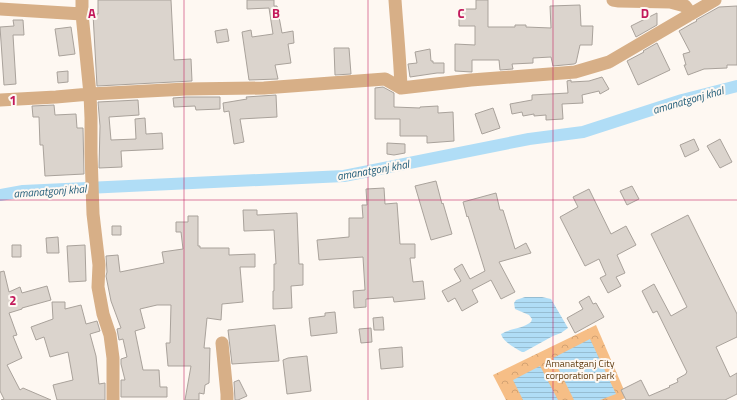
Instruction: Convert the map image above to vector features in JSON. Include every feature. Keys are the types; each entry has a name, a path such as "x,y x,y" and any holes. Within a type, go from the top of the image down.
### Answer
{"street":[{"path":"82,0 90,94 93,214 99,265 98,287 103,314 110,335 113,358 113,400"},
{"path":"394,0 401,66 401,88"},
{"path":"613,0 670,2 685,6 690,14"},
{"path":"0,100 186,89 264,88 384,79 401,88 471,80 574,72 609,62 715,0"},
{"path":"0,9 82,14"},
{"path":"222,343 227,400"}],"green space":[{"name":"Amanatganj City corporation park","path":"596,325 627,397 621,400 506,400 493,375"}],"water":[{"path":"525,297 542,297 551,299 568,328 522,352 507,342 501,334 531,322 532,319 529,315 515,309 514,303 516,300"},
{"path":"590,339 616,394 600,400 574,400 553,358"},
{"path":"540,366 558,400 523,400 513,380"}],"building":[{"path":"98,0 171,0 174,60 191,59 192,81 97,86 93,14 98,14"},
{"path":"247,0 274,0 274,6 277,6 282,33 293,31 294,43 288,44 291,63 275,65 278,79 249,80 242,32 251,30 252,37 273,34 269,8 247,9"},
{"path":"476,0 488,0 488,27 515,27 515,25 526,25 526,27 551,28 550,6 580,5 581,26 593,26 592,45 580,45 576,63 574,64 553,66 551,57 533,58 533,63 512,64 513,69 500,70 499,60 472,60 472,72 455,71 455,44 475,45 475,26 459,26 459,9 476,9"},
{"path":"737,6 737,65 727,65 727,68 704,69 688,75 684,65 686,65 683,54 690,52 679,31 719,7"},
{"path":"657,13 657,25 636,37 631,26"},
{"path":"13,20 23,20 24,35 13,35 16,84 4,85 0,27 14,26"},
{"path":"71,27 75,54 59,56 55,29"},
{"path":"227,29 229,41 217,43 215,31"},
{"path":"657,43 670,70 638,85 627,61"},
{"path":"334,48 349,48 351,74 335,75"},
{"path":"430,49 431,61 433,61 433,63 444,63 444,73 410,77 408,64 417,63 415,52"},
{"path":"68,71 68,82 58,83 57,72"},
{"path":"602,77 609,89 600,94 599,91 582,95 583,103 562,104 563,119 546,120 546,115 534,116 534,114 523,116 522,112 512,114 510,104 532,100 532,95 568,93 567,81 589,81"},
{"path":"383,87 394,93 394,107 420,108 438,106 438,113 453,112 454,141 427,143 427,136 400,136 400,119 375,119 375,88"},
{"path":"276,95 277,117 240,119 244,142 234,144 229,111 224,112 223,103 247,99 246,97"},
{"path":"220,97 220,109 196,110 195,106 174,107 173,98"},
{"path":"138,100 139,115 109,117 111,140 136,139 135,119 145,118 146,134 162,133 163,149 121,151 122,167 99,168 100,126 98,102"},
{"path":"54,105 55,115 76,114 77,128 83,128 84,174 45,176 43,145 40,145 39,117 33,117 32,106"},
{"path":"493,108 500,128 482,134 475,114"},
{"path":"694,139 699,150 685,157 680,145"},
{"path":"720,139 732,162 720,168 707,146"},
{"path":"387,143 405,144 405,153 394,155 387,154"},
{"path":"436,181 452,234 431,240 415,186"},
{"path":"632,186 639,199 627,205 620,191"},
{"path":"384,188 385,204 397,203 400,244 415,244 415,258 410,258 413,282 423,281 425,299 394,302 393,297 366,299 366,307 354,308 353,291 365,290 363,257 319,260 317,240 349,237 349,218 363,218 362,205 367,205 366,189"},
{"path":"589,189 611,234 626,226 636,245 617,255 625,273 616,277 621,286 608,293 600,278 606,275 599,259 585,266 560,217 578,207 573,197"},
{"path":"496,193 500,210 503,210 515,249 526,243 531,253 499,262 515,292 501,299 491,280 472,290 478,302 462,311 455,298 448,302 442,291 461,281 454,269 462,264 470,279 485,271 463,202"},
{"path":"243,210 257,210 257,215 297,213 299,264 303,264 303,285 291,286 292,308 273,309 274,264 276,264 274,230 244,231"},
{"path":"688,215 737,314 737,337 716,347 730,377 737,373 737,394 725,400 626,400 621,390 641,380 649,396 678,382 677,379 687,372 657,311 653,313 642,291 654,284 671,316 687,307 651,234"},
{"path":"188,216 198,216 198,246 200,246 200,248 229,248 229,255 255,254 255,267 240,267 243,302 222,304 221,320 207,318 204,348 210,348 209,383 205,385 204,394 199,393 199,400 185,400 191,366 168,366 166,343 170,343 171,305 157,305 140,309 145,328 135,331 143,370 159,370 160,387 167,387 167,397 121,397 121,380 125,380 121,359 127,357 123,339 119,340 117,329 121,328 111,301 106,276 106,256 118,255 120,272 164,263 162,252 183,249 181,232 176,232 176,222 188,222"},
{"path":"112,226 121,226 121,235 112,235"},
{"path":"58,237 59,253 47,253 46,238"},
{"path":"12,245 21,245 21,257 12,257"},
{"path":"85,245 86,281 69,282 67,246"},
{"path":"4,271 9,292 20,287 22,293 47,286 51,300 9,313 17,335 13,336 22,358 7,365 20,390 23,388 51,400 1,400 4,399 0,391 0,272"},
{"path":"589,296 593,304 596,303 604,317 575,333 567,318 583,309 579,302"},
{"path":"52,302 65,302 65,309 81,305 86,324 97,321 100,331 90,334 96,356 99,384 105,383 105,400 57,400 53,385 73,380 68,352 50,357 44,337 36,340 31,327 53,319"},
{"path":"335,312 337,333 311,336 309,318 325,316 325,313"},
{"path":"383,317 384,330 374,330 373,318"},
{"path":"275,325 279,361 232,364 228,330"},
{"path":"371,328 372,342 361,343 359,329"},
{"path":"402,347 403,367 381,369 379,349"},
{"path":"307,356 311,391 287,394 283,360"},
{"path":"239,380 247,396 235,400 234,382"}],"waterway":[{"name":"amanatgonj khal","path":"0,195 23,191 344,176 529,139 583,132 682,100 737,86"}]}
